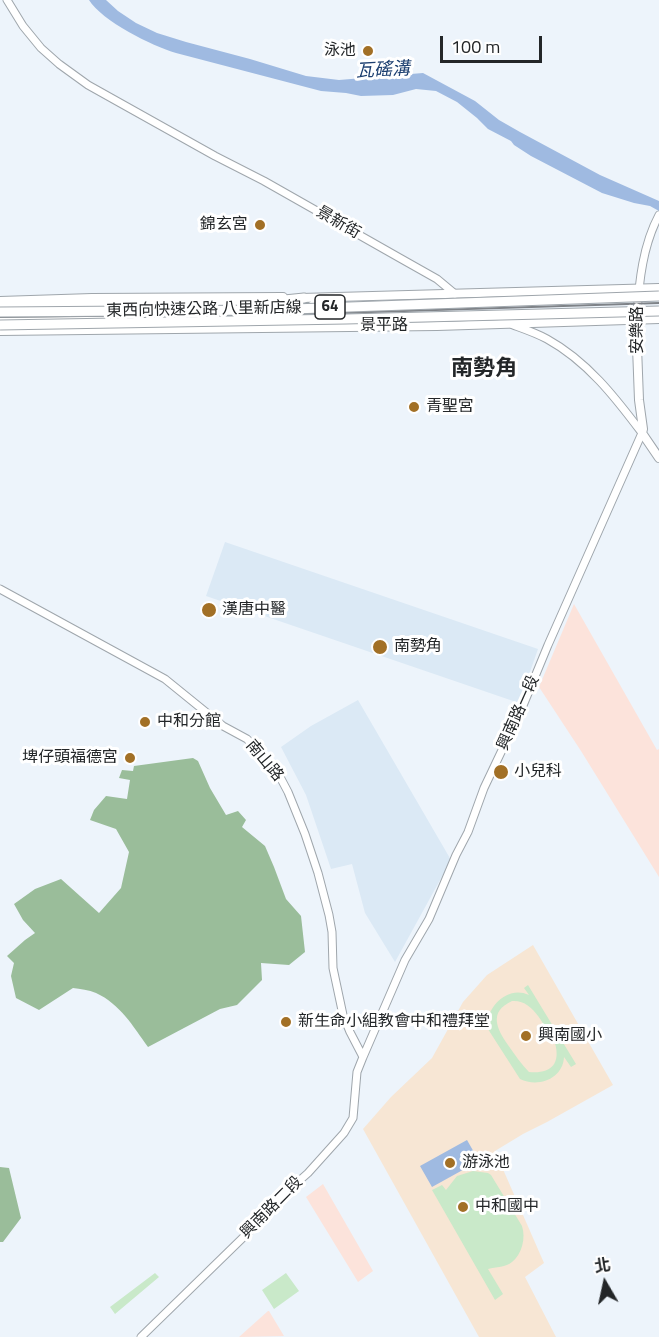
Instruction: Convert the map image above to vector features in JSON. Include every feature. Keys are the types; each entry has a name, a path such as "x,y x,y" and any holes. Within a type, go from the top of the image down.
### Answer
{"highway":[{"name":"東西向快速公路 八里新店線","path":"0,312 265,310 659,296"},
{"path":"0,306 265,302 304,298"},
{"name":"東西向快速公路 八里新店線","path":"0,326 334,320 659,310"}],"main road":[{"name":"景平路","path":"0,301 265,296 327,298 659,288"},
{"name":"景新街","path":"455,294 511,324"},
{"name":"景平路","path":"0,317 284,315 302,311 327,298"},
{"name":"景平路","path":"0,331 437,326 659,319"},
{"name":"安樂路","path":"636,320 642,433"},
{"name":"景新街","path":"642,433 659,458"}],"street":[{"name":"景新街","path":"7,0 23,26 41,48 88,85 437,279 455,294"},
{"name":"安樂路","path":"636,320 639,288 652,229 659,216"},
{"name":"景新街","path":"511,324 546,338 573,356 609,391 642,433"},
{"name":"興南路一段","path":"363,1057 405,960 429,918 468,832 484,788 522,708 642,433"},
{"name":"南山路","path":"0,589 165,679 223,726 247,739 279,776 305,834 318,873 332,932 333,968 343,1015 363,1057"},
{"name":"興南路二段","path":"141,1337 259,1222 273,1204 308,1173 344,1133 353,1118 357,1072 363,1057"}],"shaded area":[{"path":"225,542 538,649 519,703 206,596"},
{"path":"574,604 657,750 659,749 659,877 539,687"},
{"path":"358,700 451,860 395,962 365,913 352,864 331,869 306,795 281,747 311,726"},
{"name":"中和國中","path":"533,945 613,1085 495,1151 544,1263 525,1277 556,1337 479,1337 363,1129 391,1097 432,1058 463,1002 487,975"},
{"path":"323,1184 373,1271 358,1282 306,1197"},
{"path":"268,1311 284,1336 239,1337"}],"green space":[{"path":"193,758 198,761 226,815 238,811 246,820 242,827 265,846 286,899 301,916 305,952 289,965 261,963 262,980 237,1005 220,1009 148,1047 119,1009 93,992 73,988 39,1010 16,998 11,976 14,963 7,956 35,933 23,920 14,904 35,889 61,879 99,913 121,888 129,852 116,829 90,820 94,810 106,796 127,799 130,780 119,778 122,770 133,771 134,766"},
{"path":"528,985 576,1064 571,1067 564,1057 559,1071 542,1082 527,1082 520,1079 486,1026 491,1011 500,999 514,993 529,995 524,988","holes":["512,1001 526,1004 538,1015 555,1043 555,1062 548,1070 529,1072 508,1045 498,1027 497,1016 504,1005"]},
{"path":"0,1167 9,1168 21,1218 3,1242 0,1242"},
{"path":"473,1171 491,1175 522,1226 524,1236 518,1255 512,1262 488,1269 503,1294 495,1300 432,1190 442,1185 446,1190 457,1176"},
{"path":"155,1273 159,1277 115,1314 110,1307"},
{"path":"286,1273 299,1291 274,1309 262,1290"}],"water":[{"path":"89,0 106,0 136,23 157,33 306,76 339,80 423,73 475,101 499,120 520,132 600,175 659,201 659,211 650,206 602,193 531,156 511,141 488,129 457,102 436,91 416,89 393,95 361,96 321,91 176,53 128,32 95,8"},
{"name":"游泳池","path":"467,1140 479,1161 432,1187 420,1166"}],"railway":[{"path":"0,317 340,313 659,303"}],"place":[{"name":"泳池","path":"368,51"},
{"name":"錦玄宮","path":"260,225"},
{"name":"青聖宮","path":"414,407"},
{"name":"漢唐中醫","path":"209,610"},
{"name":"南勢角","path":"380,647"},
{"name":"中和分館","path":"145,722"},
{"name":"埤仔頭福德宮","path":"130,758"},
{"name":"小兒科","path":"501,772"},
{"name":"新生命小組教會中和禮拜堂","path":"286,1022"},
{"name":"興南國小","path":"526,1036"},
{"name":"游泳池","path":"450,1163"},
{"name":"中和國中","path":"463,1207"}],"district":[{"name":"南勢角","path":"484,370"}],"water label":[{"name":"瓦磘溝","path":"383,71"}]}
